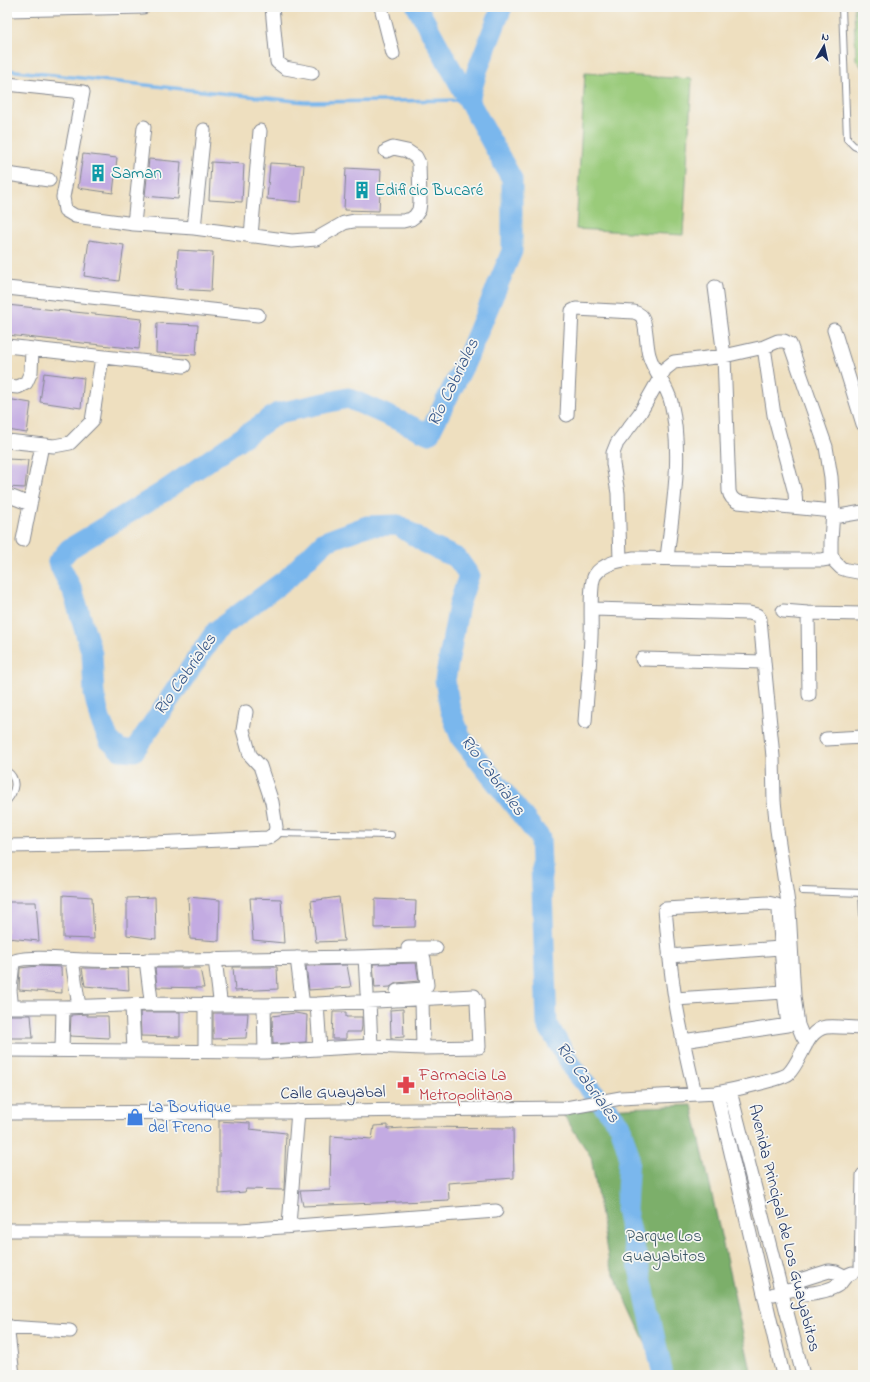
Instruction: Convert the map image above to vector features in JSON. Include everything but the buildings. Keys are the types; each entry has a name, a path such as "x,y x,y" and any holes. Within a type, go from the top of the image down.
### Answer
{"street":[{"path":"7,10 144,7"},
{"path":"272,7 277,62 284,68 312,73"},
{"path":"381,7 393,54"},
{"path":"7,84 83,92 63,197 66,210 75,216 134,224 194,228 292,241 316,239 344,223 354,221 403,221 411,219 419,210 419,163 416,157 408,151 394,148 386,151"},
{"path":"134,224 144,127"},
{"path":"194,228 204,130"},
{"path":"251,236 260,131"},
{"path":"7,174 49,180"},
{"path":"715,287 724,356 729,491 732,499 738,502 796,507 833,514 863,512"},
{"path":"7,288 258,315"},
{"path":"567,415 572,314 575,309 634,312 640,315 643,319 652,364 668,391 672,403 677,450 676,482 667,558"},
{"path":"834,330 863,424"},
{"path":"620,560 618,493 613,464 613,452 619,439 640,413 668,366 674,362 724,356 764,347 781,341 790,344 826,447 833,514 831,541 833,558 841,568 863,573"},
{"path":"7,346 102,358 184,366"},
{"path":"764,347 774,415 795,493 796,507"},
{"path":"7,386 18,387 26,383 29,379 31,372 32,350"},
{"path":"7,441 54,446 70,443 92,421 102,358"},
{"path":"23,540 42,445"},
{"path":"7,497 12,497 30,504"},
{"path":"585,722 591,636 592,582 596,574 603,568 620,560 634,558 822,560 833,558"},
{"path":"592,609 753,614 760,619 773,757 776,823 789,910 794,996 798,1025 802,1036 807,1043"},
{"path":"783,611 863,614"},
{"path":"808,613 809,695"},
{"path":"642,659 764,662"},
{"path":"7,846 130,844 268,838 274,834 276,827 272,802 260,766 250,755 243,730 246,712"},
{"path":"826,739 863,737"},
{"path":"683,1041 788,1025 780,948 779,910 777,905 773,903 665,909 669,956 675,999 683,1041 695,1094"},
{"path":"7,954 237,956 369,948 436,948"},
{"path":"669,956 780,948"},
{"path":"419,955 423,956 427,980 427,985 424,989 317,1004 205,1006 152,1004 132,1006 63,1007 8,1002 14,961 37,959 146,960 419,955"},
{"path":"365,957 371,1046"},
{"path":"297,958 302,998"},
{"path":"215,959 220,1000"},
{"path":"72,960 78,1000"},
{"path":"146,960 151,1000"},
{"path":"675,999 784,992"},
{"path":"7,1050 265,1052 371,1046 423,1048 479,1047 477,1002 474,996 422,999 368,997 8,1002"},
{"path":"422,999 423,1048"},
{"path":"317,1004 320,1049"},
{"path":"264,1005 265,1052"},
{"path":"132,1006 134,1051"},
{"path":"205,1006 205,1051"},
{"path":"62,1050 63,1007"},
{"name":"Calle Guayabal","path":"7,1113 566,1108 620,1098 730,1091 787,1075 798,1062 811,1035 825,1027 863,1028"},
{"name":"Avenida Principal de Los Guayabitos","path":"730,1091 803,1375"},
{"name":"Avenida Principal de Los Guayabitos","path":"717,1093 783,1375"},
{"path":"289,1226 298,1111"},
{"path":"765,1296 795,1289 804,1294 832,1288 840,1284 844,1276 862,1270 863,1175"},
{"path":"7,1230 241,1230 496,1211"},
{"path":"13,1375 7,1326 70,1331"}],"lane":[{"path":"842,7 847,139 854,146 863,150"},
{"path":"7,771 12,774 15,780 15,787 7,801"},
{"path":"274,834 391,836"},
{"path":"802,891 863,893 863,914"}],"green space":[{"path":"854,7 863,7 863,69 856,59"},
{"path":"585,73 692,79 683,235 576,229"},
{"name":"Parque Los Guayabitos","path":"692,1105 752,1375 660,1375 609,1263 591,1157 561,1111"}],"waterway":[{"name":"Río Cabriales","path":"417,7 512,179 512,251 465,363 429,434 348,398 278,413 163,492 69,549 58,562 73,592 92,654 94,694 100,719 109,740 120,750 134,751 216,631 288,578 324,542 367,526 398,525 430,546 457,558 469,575 459,605 445,680 450,709 461,738 540,838 547,1024 575,1071 620,1125 629,1155 626,1210 663,1375"},
{"name":"Río Cabriales","path":"469,100 477,71 502,7"},
{"path":"7,70 305,102 469,100"}],"place":[{"name":"Saman","path":"98,173"},
{"name":"Edificio Bucaré","path":"362,190"},
{"name":"Farmacia La Metropolitana","path":"406,1085"},
{"name":"La Boutique del Freno","path":"135,1117"}]}
